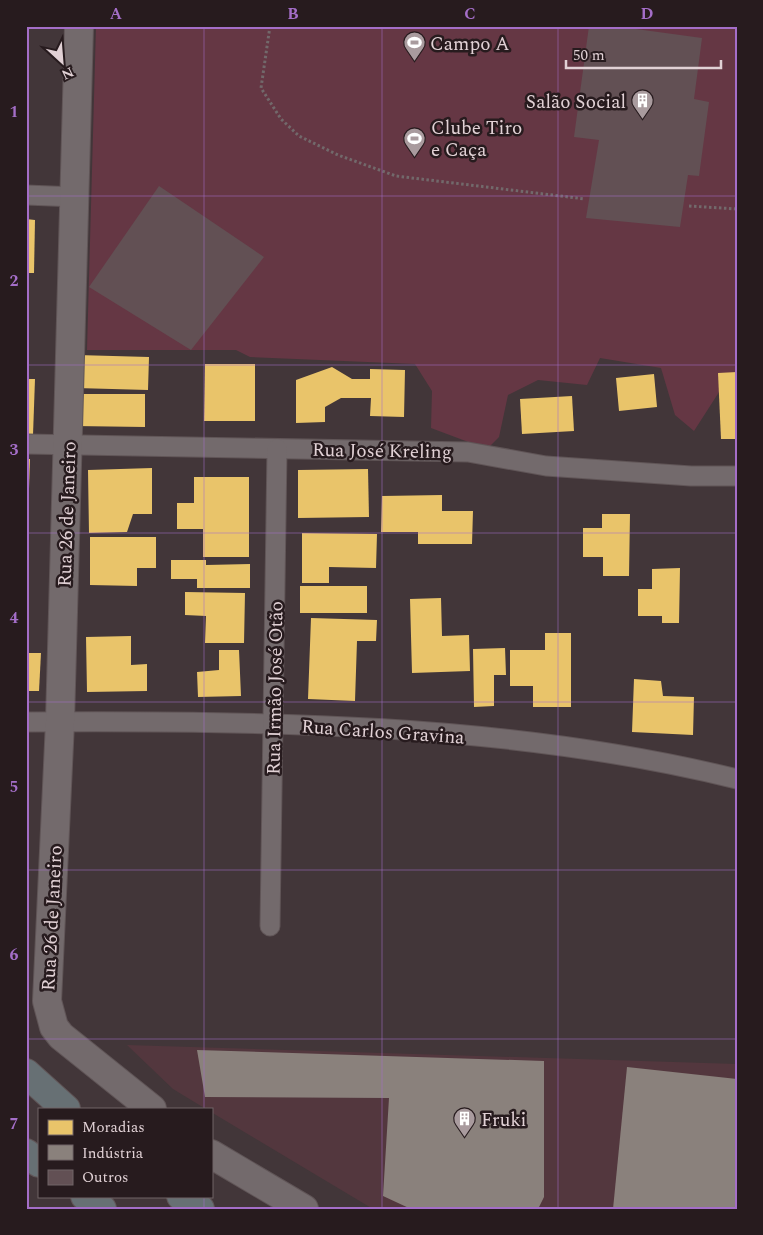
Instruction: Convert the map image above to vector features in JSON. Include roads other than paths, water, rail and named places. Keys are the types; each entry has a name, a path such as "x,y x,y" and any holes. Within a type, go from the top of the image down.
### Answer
{"highway":[{"path":"26,1073 67,1106"},
{"path":"26,1153 38,1162"},
{"path":"88,1198 102,1209"},
{"path":"184,1198 200,1209"}],"street":[{"name":"Rua 26 de Janeiro","path":"79,26 76,197 60,722 47,1001 54,1027 61,1036 151,1108"},
{"path":"26,195 76,197"},
{"name":"Rua José Kreling","path":"26,444 468,452 546,466 691,476 737,476"},
{"name":"Rua Irmão José Otão","path":"270,926 277,449"},
{"name":"Rua Carlos Gravina","path":"26,722 319,726 505,739 677,764 737,778"},
{"path":"212,1155 304,1209"}],"place":[{"name":"Campo A","path":"414,62"},
{"name":"Salão Social","path":"642,120"},
{"name":"Clube Tiro e Caça","path":"415,157"},
{"name":"Fruki","path":"465,1138"}]}
